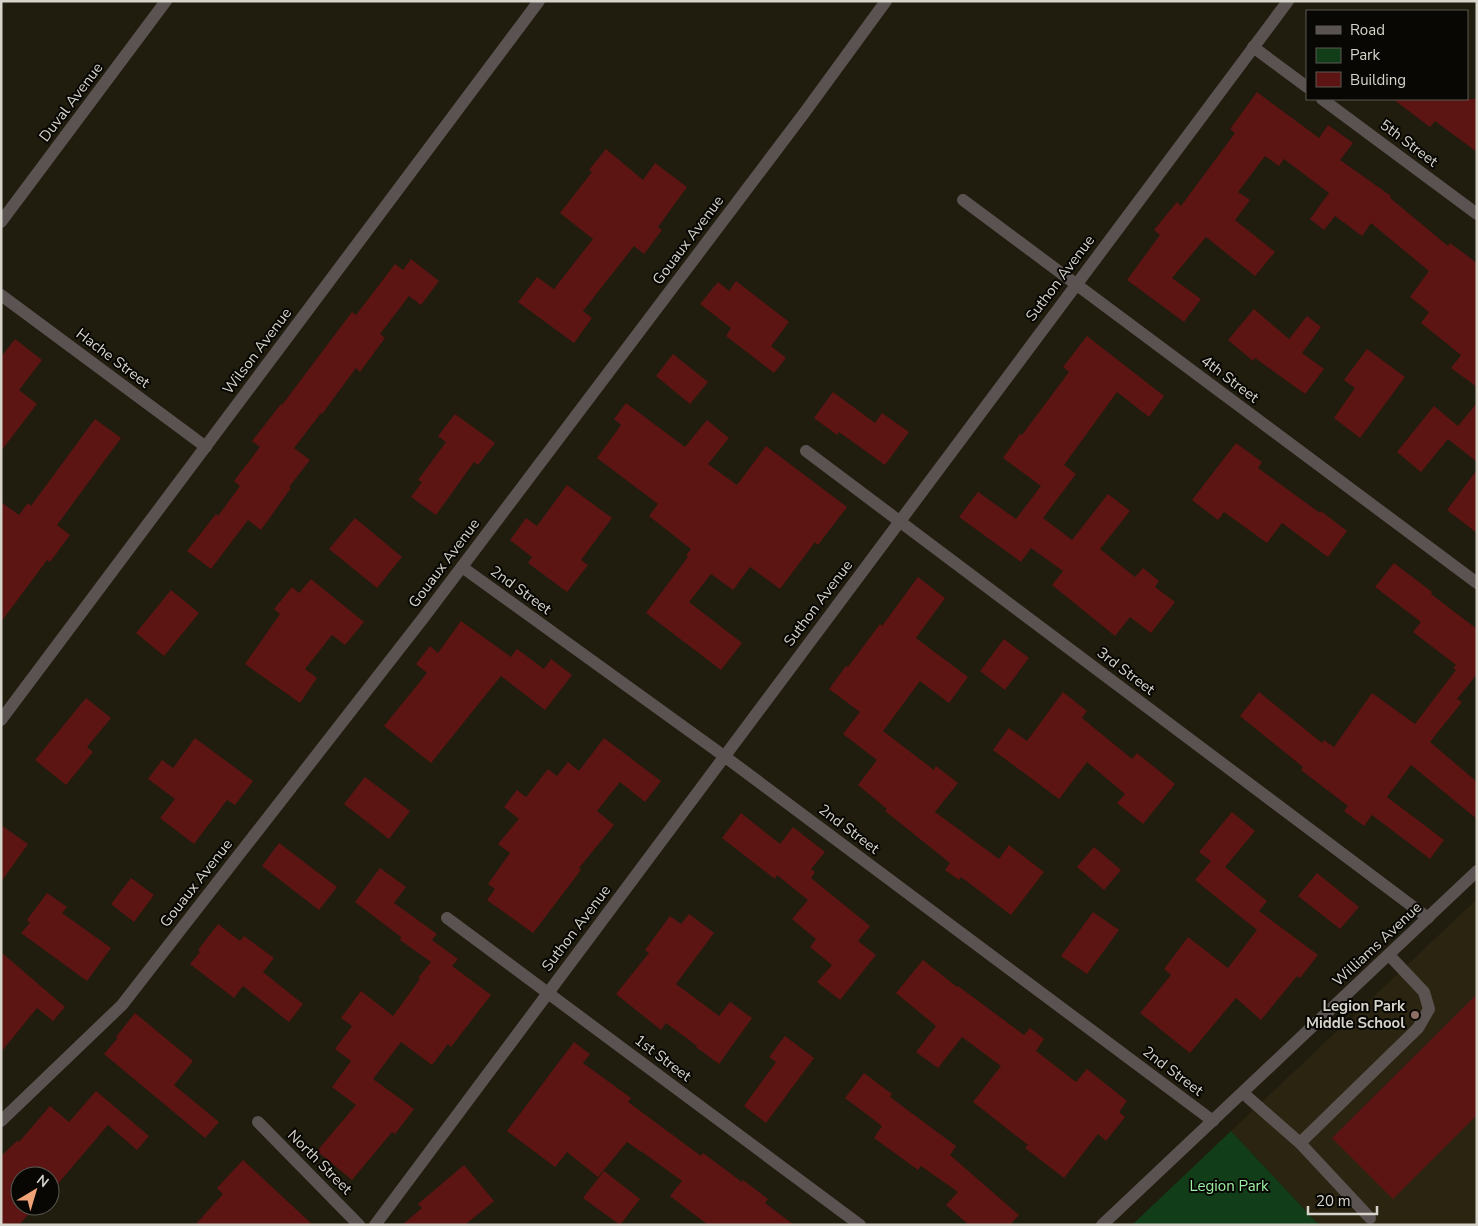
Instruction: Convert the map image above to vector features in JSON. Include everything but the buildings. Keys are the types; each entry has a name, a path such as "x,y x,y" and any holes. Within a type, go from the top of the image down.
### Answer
{"street":[{"name":"Duval Avenue","path":"1,222 166,1"},
{"name":"Wilson Avenue","path":"1,720 539,1"},
{"name":"Gouaux Avenue","path":"1,1121 122,1006 462,567 805,112 886,1"},
{"name":"Suthon Avenue","path":"375,1225 1288,1"},
{"path":"1253,47 1306,86"},
{"name":"5th Street","path":"1323,100 1477,214"},
{"name":"4th Street","path":"963,200 1477,583"},
{"name":"Hache Street","path":"1,295 206,447"},
{"name":"3rd Street","path":"806,451 1428,918"},
{"name":"2nd Street","path":"462,567 724,756 1213,1121"},
{"name":"Williams Avenue","path":"1102,1225 1477,871"},
{"name":"1st Street","path":"446,918 860,1225"},
{"path":"1300,1143 1418,1028 1429,1009 1424,992 1389,955"},
{"path":"1243,1093 1300,1143 1370,1218"},
{"name":"North Street","path":"258,1122 359,1225"}],"shaded area":[{"name":"Legion Park Middle School","path":"1477,899 1477,1225 1319,1225 1231,1131"}],"green space":[{"name":"Legion Park","path":"1231,1131 1319,1225 1132,1225"}],"place":[{"name":"Legion Park Middle School","path":"1415,1015"}]}
